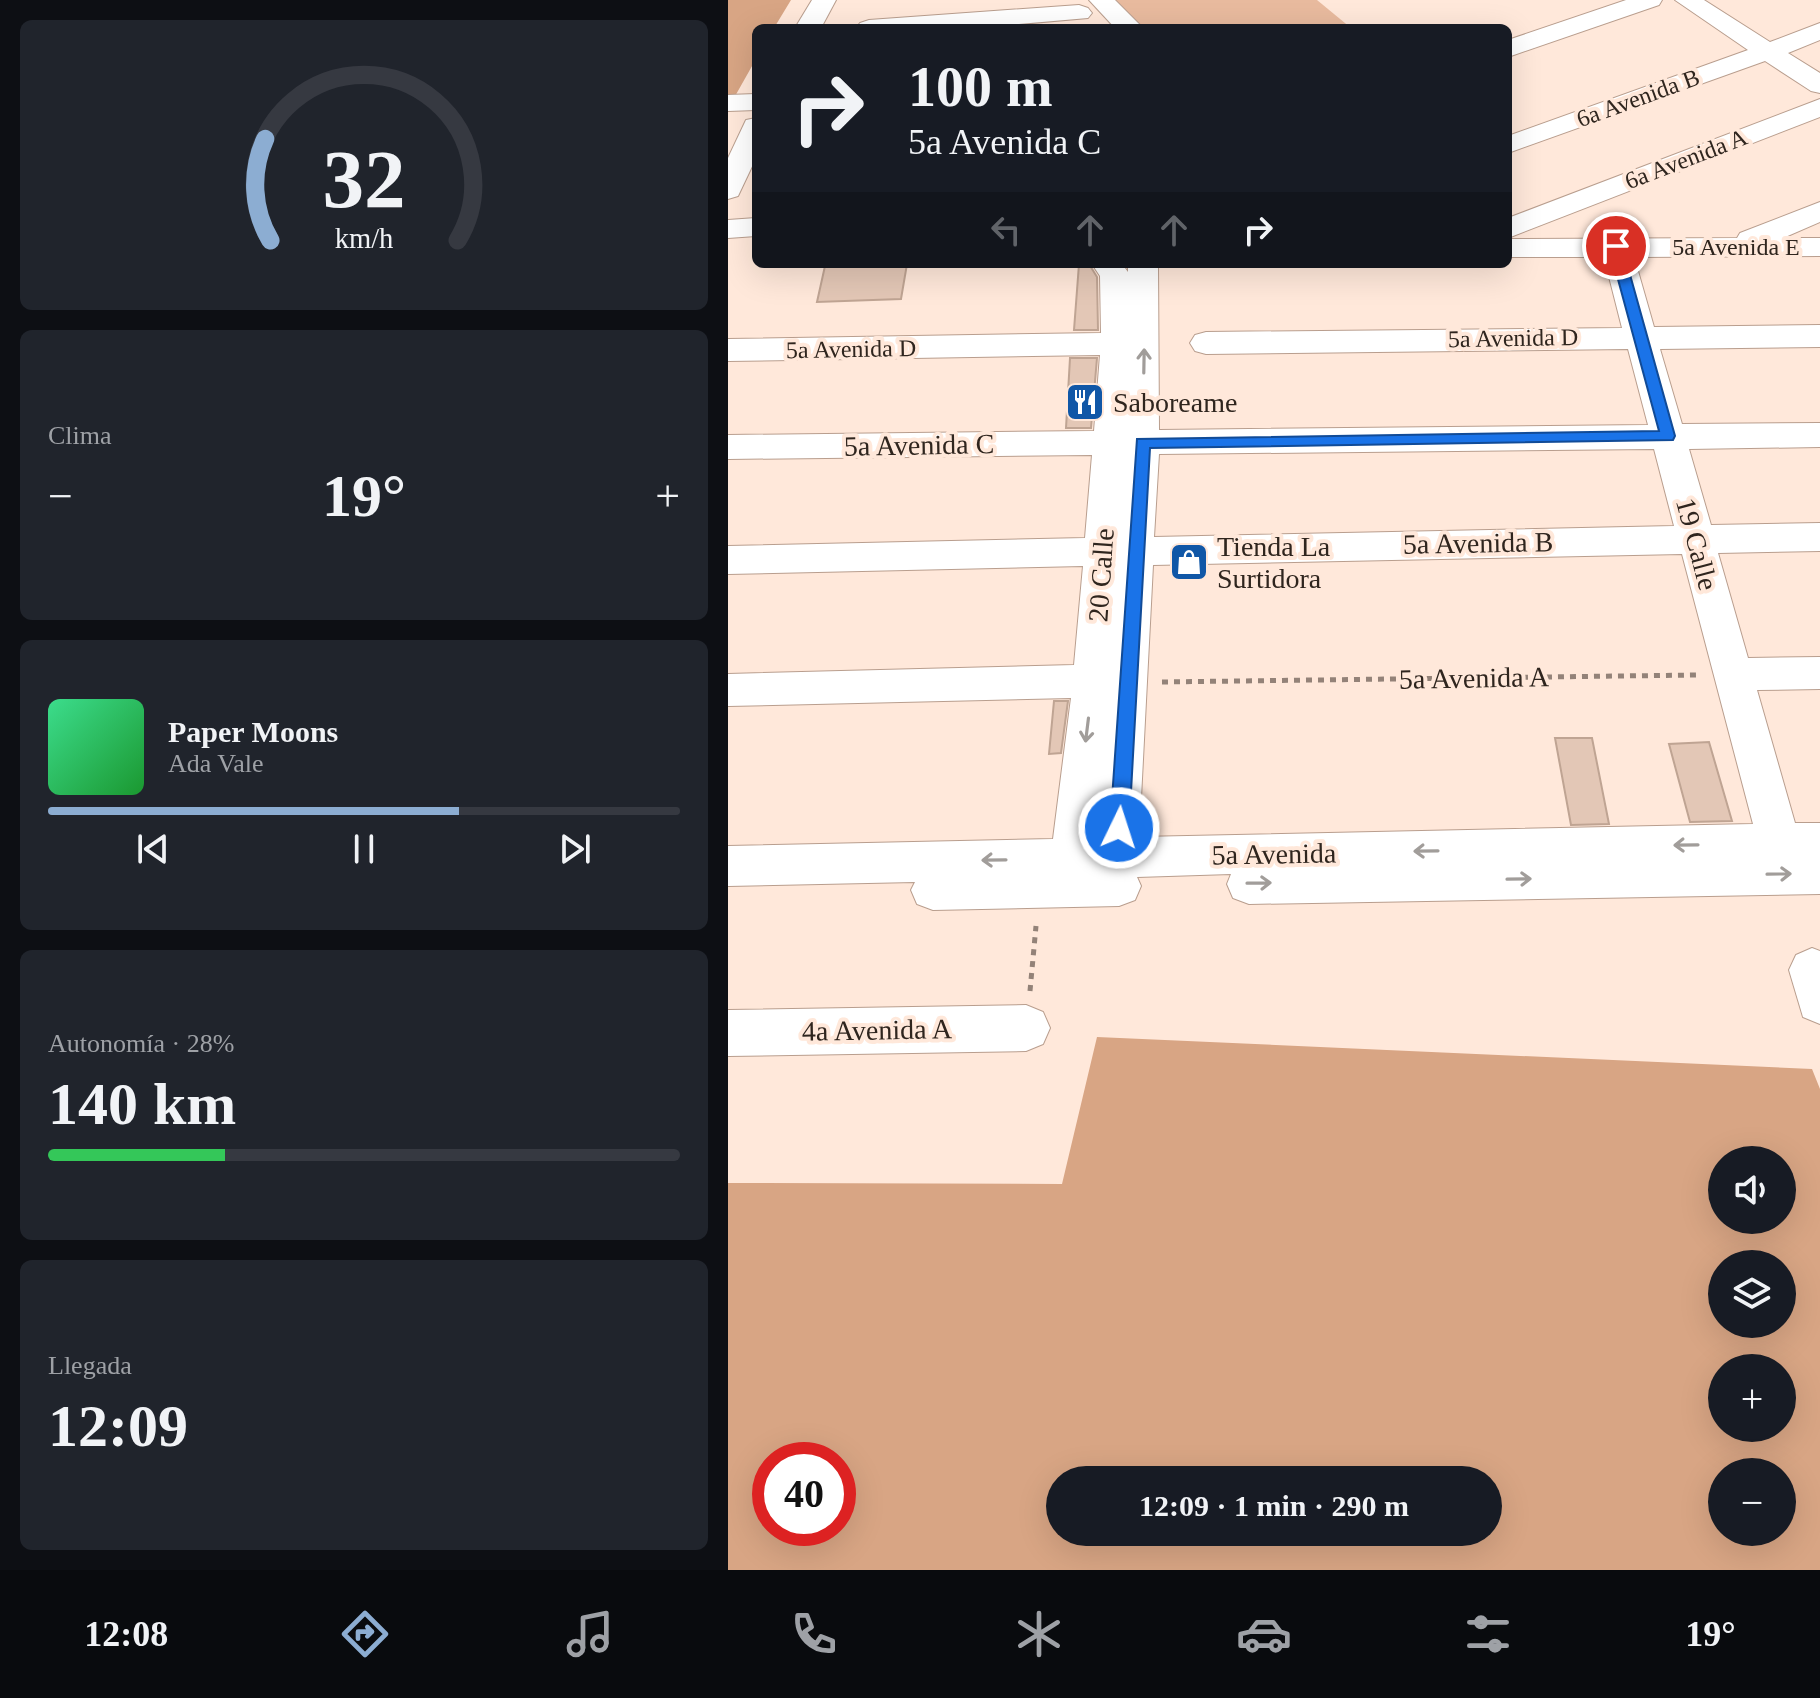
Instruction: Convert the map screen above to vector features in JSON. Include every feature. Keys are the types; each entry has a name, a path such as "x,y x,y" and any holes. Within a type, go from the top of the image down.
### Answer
{"street":[{"path":"810,24 824,0"},
{"path":"1512,31 1602,0"},
{"path":"1512,48 1650,0"},
{"path":"1687,0 1820,85"},
{"path":"859,21 1090,7 1122,24"},
{"name":"6a Avenida B","path":"1512,144 1820,31"},
{"path":"728,103 752,102"},
{"name":"6a Avenida A","path":"1512,227 1820,107"},
{"path":"728,190 752,135"},
{"path":"1730,249 1820,211"},
{"path":"728,229 752,227"},
{"name":"19 Calle","path":"1616,246 1733,674 1800,842"},
{"path":"728,248 752,247"},
{"name":"5a Avenida E","path":"1512,248 1820,247"},
{"name":"20 Calle","path":"1110,268 1115,276 1117,344 1127,442"},
{"name":"20 Calle","path":"1116,872 1111,682 1143,268"},
{"name":"5a Avenida D","path":"1206,343 1820,336"},
{"name":"5a Avenida D","path":"728,350 1117,344"},
{"name":"5a Avenida C","path":"728,447 1820,435"},
{"name":"5a Avenida B","path":"728,560 1820,537"},
{"path":"1733,674 1820,673"},
{"path":"728,690 1111,682"},
{"name":"20 Calle","path":"1060,878 1111,682"},
{"name":"5a Avenida","path":"728,895 1060,878 1116,872 1800,842"},
{"name":"5a Avenida","path":"728,866 1060,878"},
{"name":"5a Avenida","path":"1116,872 1820,874"},
{"name":"4a Avenida A","path":"728,1033 1026,1028"}],"path":[{"name":"5a Avenida A","path":"1111,682 1733,674"},
{"path":"1026,1028 1060,878"}],"shaded area":[{"path":"728,0 791,0 776,24 752,24 752,66 734,98 728,98"},
{"path":"1116,0 1317,0 1346,24 1140,24"},
{"path":"1097,1037 1812,1069 1820,1089 1820,1570 728,1570 728,1183 1062,1184"}],"building":[{"path":"825,268 906,268 901,299 817,302"},
{"path":"1079,268 1091,268 1097,277 1098,330 1074,330"},
{"path":"1070,358 1097,358 1091,428 1066,428"},
{"path":"1054,701 1068,701 1061,753 1049,754"},
{"path":"1555,738 1592,738 1609,824 1571,825"},
{"path":"1709,742 1732,821 1690,822 1669,744"}],"place":[{"name":"Saboreame","path":"1085,402"},
{"name":"Tienda La Surtidora","path":"1189,562"}],"route":[{"path":"1119,828 1142,442 1668,436 1616,246"}]}
